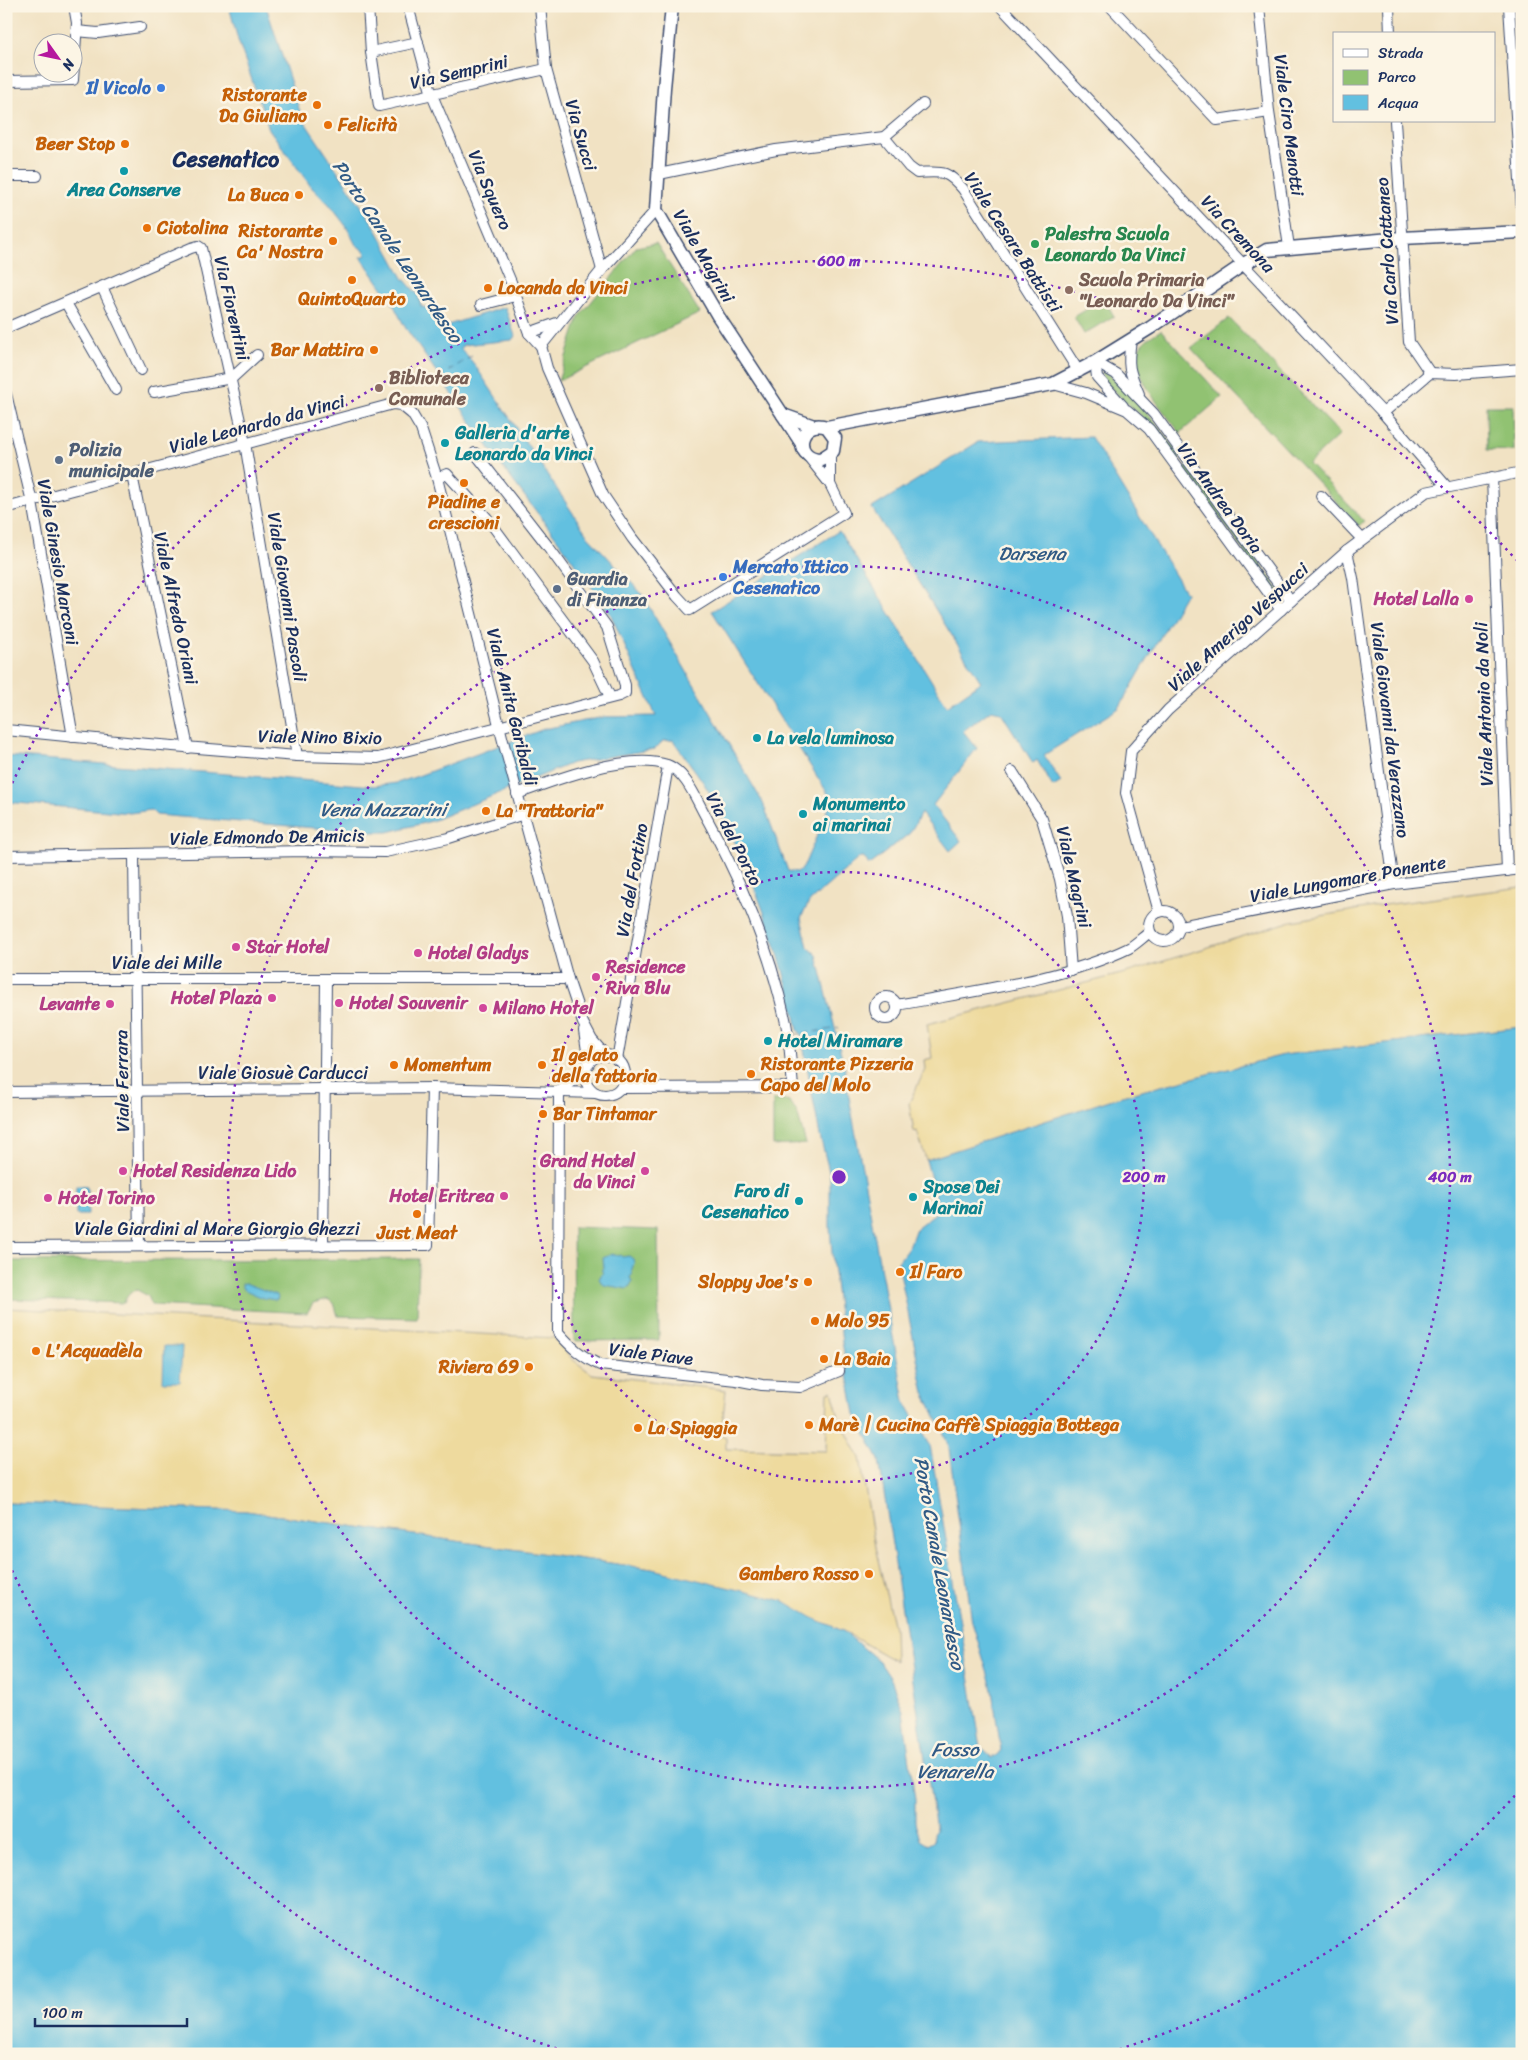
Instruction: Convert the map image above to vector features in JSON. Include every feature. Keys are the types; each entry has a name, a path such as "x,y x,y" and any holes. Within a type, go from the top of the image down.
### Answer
{"street":[{"path":"6,81 73,80 76,31 74,6"},
{"path":"368,6 371,52 418,42"},
{"name":"Via Squero","path":"408,6 432,95 512,282 515,296 529,333 541,346"},
{"name":"Via Succi","path":"540,6 546,69 602,270"},
{"name":"Viale Magrini","path":"541,346 550,376 602,495 632,538 690,610 844,513 830,484 805,450 718,316 656,210 664,88 672,6"},
{"name":"Via Cremona","path":"1000,6 1383,413 1447,487"},
{"path":"1110,6 1217,120 1269,112"},
{"name":"Viale Ciro Menotti","path":"1259,6 1269,112 1289,247"},
{"path":"1389,6 1390,32"},
{"path":"1509,6 1520,144 1522,211"},
{"path":"76,31 98,33 140,26"},
{"name":"Via Semprini","path":"371,52 378,106 546,69"},
{"path":"659,174 776,150 884,137 923,104"},
{"name":"Via Carlo Cattaneo","path":"1395,122 1409,342 1430,373"},
{"name":"Viale Cesare Battisti","path":"884,137 909,167 917,173 942,171 954,179 963,189 1079,372"},
{"path":"6,176 38,176"},
{"path":"541,346 602,270 656,210"},
{"path":"850,423 835,438 834,447 830,455 821,459 805,450 804,434 820,427 850,423 1053,384 1079,372 1131,340 1267,250 1402,238 1522,232"},
{"name":"Via Fiorentini","path":"102,287 170,257 198,246 201,248 232,378 245,443"},
{"path":"6,328 102,287 141,370"},
{"path":"481,305 515,296"},
{"path":"66,303 116,390"},
{"path":"529,333 558,323"},
{"name":"Via Andrea Doria","path":"1131,340 1128,360 1131,376 1142,400"},
{"path":"232,378 257,355"},
{"name":"Via Andrea Doria","path":"1095,362 1116,374 1142,400 1292,601"},
{"name":"Via Andrea Doria","path":"1095,362 1097,377 1127,410 1149,429 1281,610"},
{"path":"1383,413 1430,373 1456,374 1522,369"},
{"name":"Via Fiorentini","path":"154,392 232,378"},
{"name":"Via Andrea Doria","path":"1053,384 1086,393 1127,410"},
{"name":"Viale Ginesio Marconi","path":"6,394 32,502 73,738"},
{"name":"Viale Leonardo da Vinci","path":"6,508 393,404 401,405"},
{"name":"Viale Anita Garibaldi","path":"401,405 412,414 421,429 437,478 503,741 568,979 583,1023 594,1044 606,1056"},
{"path":"783,414 820,427 835,438"},
{"name":"Viale Giovanni Pascoli","path":"245,443 297,756"},
{"name":"Viale Nino Bixio","path":"6,730 188,748 297,756 378,758 610,697 620,696 625,693 623,675 607,627 547,545 475,453"},
{"name":"Viale Magrini","path":"830,455 830,484"},
{"path":"1177,467 1188,460"},
{"name":"Viale Amerigo Vespucci","path":"1159,912 1126,793 1131,751 1168,710 1347,551 1426,492 1522,472"},
{"path":"437,478 447,474 487,518 593,661 610,697"},
{"name":"Viale Alfredo Oriani","path":"132,475 188,748"},
{"name":"Viale Antonio da Noli","path":"1492,477 1507,871"},
{"path":"1321,496 1362,539"},
{"name":"Viale Giovanni da Verazzano","path":"1347,551 1353,578 1394,884"},
{"path":"517,794 568,775 635,761 654,762 668,766"},
{"name":"Via del Fortino","path":"617,1060 668,766"},
{"name":"Via del Porto","path":"620,1088 793,1087 786,1024 772,973 740,883 728,857 684,779 668,766"},
{"name":"Viale Magrini","path":"1012,771 1042,819 1045,828 1060,879 1068,916 1071,970"},
{"name":"Viale Edmondo De Amicis","path":"6,856 134,856 307,851 386,852 449,838 524,814"},
{"name":"Viale Ferrara","path":"134,856 139,1246"},
{"name":"Viale Lungomare Ponente","path":"1150,932 1157,940 1167,941 1176,936 1180,926 1394,884 1522,869"},
{"path":"897,1005 991,988 1071,970 1130,947 1150,932 1150,922 1155,914 1159,912 1164,911 1173,914 1177,917 1180,926"},
{"path":"323,1246 326,979"},
{"name":"Viale dei Mille","path":"6,980 568,979"},
{"name":"Viale Anita Garibaldi","path":"583,1023 587,1068"},
{"path":"559,1091 599,1056 606,1056 617,1060 624,1070 625,1077 620,1088 609,1095 596,1093 587,1084 587,1068"},
{"name":"Viale Giosuè Carducci","path":"6,1092 432,1088 596,1093"},
{"name":"Viale Giardini al Mare Giorgio Ghezzi","path":"6,1247 428,1245 432,1088"},
{"name":"Viale Piave","path":"559,1091 558,1332 573,1348 586,1358 600,1365 736,1380 762,1385 800,1386 839,1371"}],"green space":[{"path":"656,243 700,313 558,381 579,317 636,247"},
{"path":"1104,299 1114,316 1084,334 1074,317"},
{"path":"1229,318 1340,434 1309,463 1364,521 1359,526 1191,348"},
{"path":"1161,330 1222,397 1180,433 1149,390 1138,365 1138,354 1142,344"},
{"path":"1102,372 1110,375 1132,395 1181,457 1177,460 1151,425 1104,382"},
{"path":"1486,406 1513,406 1514,451 1487,450"},
{"path":"1187,466 1279,590 1279,596 1275,594 1184,468"},
{"path":"773,1100 788,1101 797,1112 806,1144 773,1146"},
{"path":"573,1227 658,1230 659,1340 574,1341"},
{"path":"419,1259 417,1318 338,1316 334,1303 328,1299 313,1303 307,1313 152,1305 148,1296 137,1290 129,1295 124,1303 6,1299 6,1261"}],"sand":[{"path":"1522,887 1522,1027 1284,1055 1122,1096 926,1160 917,1131 914,1132 909,1103 925,1070 924,1060 932,1058 927,1024 1129,972 1292,921 1384,905"},
{"path":"6,1308 554,1338 572,1359 592,1374 726,1390 721,1435 726,1437 726,1449 826,1451 828,1392 832,1391 839,1418 860,1458 875,1547 894,1628 895,1661 843,1631 813,1618 652,1569 246,1511 6,1503"}],"water":[{"path":"229,6 266,6 302,118 374,225 403,278 418,295 421,306 428,307 439,323 448,325 505,307 515,336 512,340 463,345 461,349 474,364 588,536 641,593 763,803 788,871 798,872 803,868 832,800 712,611 839,531 947,706 981,682 872,508 978,442 1091,437 1186,593 1119,708 1044,755 1061,782 1053,787 1037,760 1033,763 1001,712 991,710 963,731 977,748 933,805 961,841 950,851 921,813 910,833 869,865 864,857 860,857 809,902 801,918 808,947 817,955 847,1078 846,1081 905,1402 930,1445 981,1747 991,1758 1001,1750 991,1684 972,1622 949,1448 942,1428 924,1393 898,1262 909,1247 916,1228 937,1212 938,1205 926,1160 1122,1096 1284,1055 1522,1027 1522,2054 6,2054 6,1503 246,1511 652,1569 784,1601 813,1618 843,1631 879,1661 891,1679 903,1711 915,1800 915,1822 920,1840 928,1845 934,1841 933,1834 936,1830 879,1460 855,1414 842,1342 830,1228 830,1175 820,1136 801,1034 798,1030 774,940 752,881 708,790 673,740 663,741 655,749 572,763 432,821 388,832 364,832 156,815 151,810 130,813 6,802 6,756 374,786 397,783 418,776 544,729 604,717 656,716 610,613 504,469 405,327 392,302 361,257 366,255 365,251 356,245 346,226 329,204 312,188 269,129 238,40"},
{"path":"76,1186 87,1187 88,1215 76,1215"},
{"path":"612,1254 622,1257 629,1256 633,1259 634,1263 631,1272 633,1274 630,1277 632,1282 628,1289 604,1285 599,1279 603,1272 601,1270 604,1268 603,1258"},
{"path":"245,1283 277,1295 278,1298 276,1300 263,1298 245,1290 242,1288 242,1284"},
{"path":"164,1346 182,1346 180,1382 163,1382"}],"ferry route":[{"path":"439,377 475,354"},
{"path":"793,1035 839,1028"}],"place":[{"name":"Il Vicolo","path":"161,88"},
{"name":"Ristorante Da Giuliano","path":"317,105"},
{"name":"Felicità","path":"328,125"},
{"name":"Beer Stop","path":"125,144"},
{"name":"Area Conserve","path":"124,171"},
{"name":"La Buca","path":"299,195"},
{"name":"Ciotolina","path":"147,228"},
{"name":"Ristorante Ca' Nostra","path":"333,241"},
{"name":"Palestra Scuola Leonardo Da Vinci","path":"1035,244"},
{"name":"QuintoQuarto","path":"352,280"},
{"name":"Locanda da Vinci","path":"488,288"},
{"name":"Scuola Primaria \"Leonardo Da Vinci\"","path":"1069,290"},
{"name":"Bar Mattira","path":"374,350"},
{"name":"Biblioteca Comunale","path":"379,388"},
{"name":"Galleria d'arte Leonardo da Vinci","path":"445,443"},
{"name":"Polizia municipale","path":"59,460"},
{"name":"Piadine e crescioni","path":"464,483"},
{"name":"Mercato Ittico Cesenatico","path":"723,577"},
{"name":"Guardia di Finanza","path":"557,589"},
{"name":"Hotel Lalla","path":"1469,599"},
{"name":"La vela luminosa","path":"757,738"},
{"name":"La \"Trattoria\"","path":"486,811"},
{"name":"Monumento ai marinai","path":"803,814"},
{"name":"Star Hotel","path":"236,947"},
{"name":"Hotel Gladys","path":"418,953"},
{"name":"Residence Riva Blu","path":"596,977"},
{"name":"Hotel Plaza","path":"272,998"},
{"name":"Hotel Souvenir","path":"339,1003"},
{"name":"Levante","path":"110,1004"},
{"name":"Milano Hotel","path":"483,1008"},
{"name":"Hotel Miramare","path":"768,1041"},
{"name":"Momentum","path":"394,1065"},
{"name":"Il gelato della fattoria","path":"542,1065"},
{"name":"Ristorante Pizzeria Capo del Molo","path":"751,1074"},
{"name":"Bar Tintamar","path":"543,1114"},
{"name":"Hotel Residenza Lido","path":"123,1171"},
{"name":"Grand Hotel da Vinci","path":"645,1171"},
{"name":"Hotel Eritrea","path":"504,1196"},
{"name":"Spose Dei Marinai","path":"913,1197"},
{"name":"Hotel Torino","path":"48,1198"},
{"name":"Faro di Cesenatico","path":"799,1201"},
{"name":"Just Meat","path":"417,1214"},
{"name":"Il Faro","path":"900,1272"},
{"name":"Sloppy Joe's","path":"808,1282"},
{"name":"Molo 95","path":"815,1321"},
{"name":"L'Acquadèla","path":"36,1351"},
{"name":"La Baia","path":"824,1359"},
{"name":"Riviera 69","path":"529,1367"},
{"name":"Marè | Cucina Caffè Spiaggia Bottega","path":"809,1425"},
{"name":"La Spiaggia","path":"638,1428"},
{"name":"Gambero Rosso","path":"869,1574"}],"district":[{"name":"Cesenatico","path":"226,159"}],"water label":[{"name":"Porto Canale Leonardesco","path":"398,251"},
{"name":"Darsena","path":"1032,553"},
{"name":"Vena Mazzarini","path":"383,809"},
{"name":"Porto Canale Leonardesco","path":"940,1563"},
{"name":"Fosso Venarella","path":"955,1760"}]}
